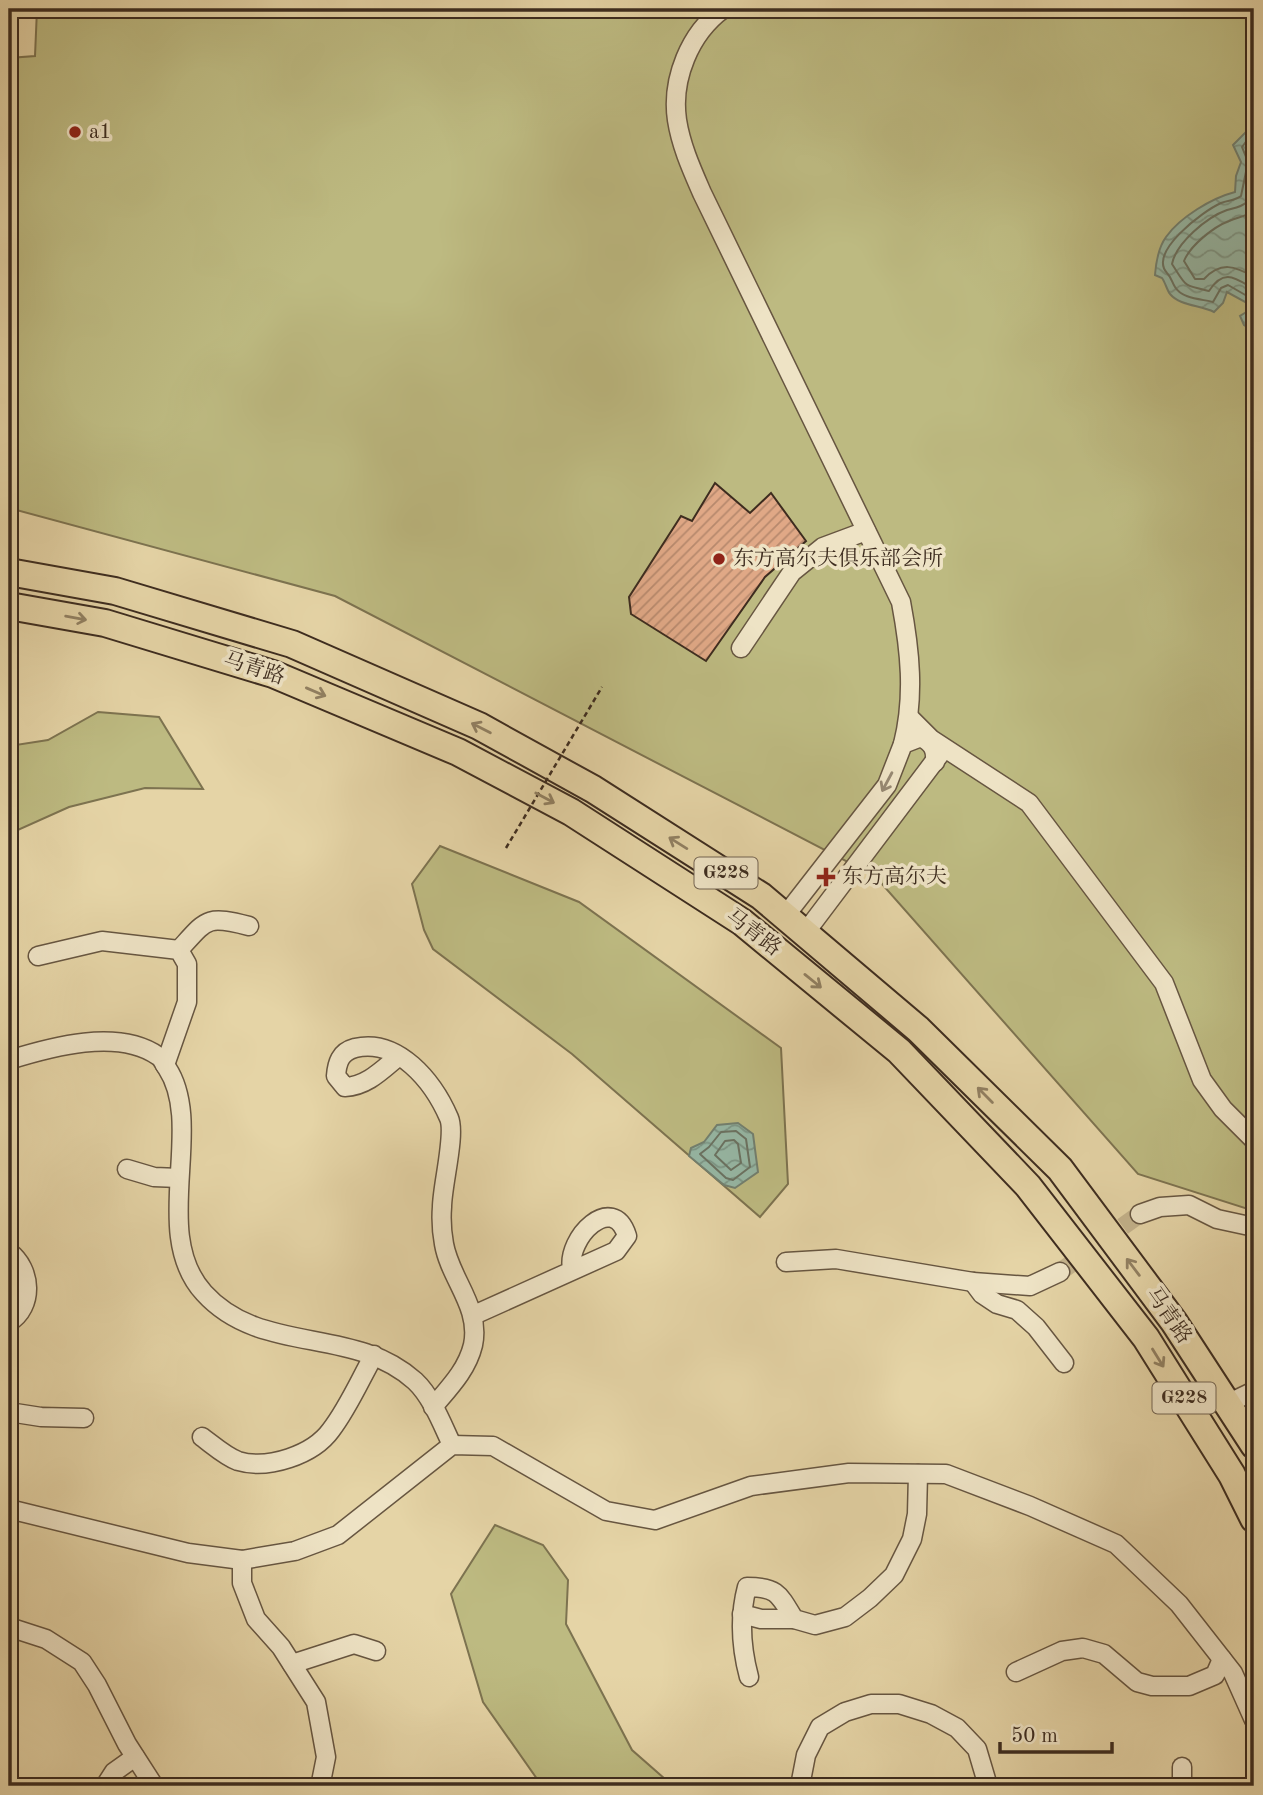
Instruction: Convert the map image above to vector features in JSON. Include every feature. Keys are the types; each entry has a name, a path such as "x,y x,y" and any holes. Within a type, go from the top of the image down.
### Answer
{"highway":[{"name":"马青路","path":"9,572 115,591 305,649 478,726 593,789 761,896 918,1029 1060,1169 1174,1322 1254,1445"},
{"name":"马青路","path":"9,607 105,623 273,674 458,752 571,812 741,922 899,1051 1028,1186 1146,1338 1232,1475 1254,1519"}],"street":[{"path":"723,9 711,18 689,47 679,77 677,119 687,156 702,193 901,602 909,644 909,717 903,744 887,785 795,924"},
{"path":"741,648 792,572 823,547 866,531"},
{"path":"909,717 931,739 940,756"},
{"path":"903,744 922,737 932,743 935,752 940,756 1029,803 1164,983 1202,1080 1223,1108 1254,1140"},
{"path":"795,924 940,756"},
{"path":"179,950 204,923 223,919 249,926"},
{"path":"38,956 102,941 179,950"},
{"path":"165,1065 187,1002 187,964 179,950"},
{"path":"9,1060 36,1051 84,1042 131,1044 159,1056 175,1080 181,1112 178,1217 186,1263 203,1292 224,1310 249,1325 282,1335 333,1343 387,1360 417,1383 433,1407 452,1445"},
{"path":"399,1056 415,1067 437,1096 451,1121 442,1206 444,1246 474,1315 473,1345 459,1377 433,1407"},
{"path":"127,1168 154,1177 179,1178"},
{"path":"1140,1214 1160,1206 1189,1205 1217,1219 1254,1227"},
{"path":"9,1252 26,1275 23,1310 9,1322"},
{"path":"786,1262 836,1259 973,1282 1030,1286 1060,1272"},
{"path":"474,1315 572,1269"},
{"path":"973,1282 982,1294 997,1304 1017,1310 1036,1327 1065,1363"},
{"path":"202,1437 221,1452 239,1461 265,1463 314,1448 331,1431 374,1355"},
{"path":"1227,1404 1254,1391"},
{"path":"9,1412 41,1417 84,1418"},
{"path":"9,1508 188,1553 242,1560 295,1551 338,1535 452,1445 493,1446 607,1511 655,1520 751,1486 849,1473 946,1474 1030,1506 1115,1544 1179,1604 1233,1673 1254,1720"},
{"path":"742,1614 761,1619 794,1619 815,1625 845,1617 870,1598 894,1575 912,1539 917,1514 918,1474"},
{"path":"242,1560 242,1583 256,1619 281,1647 316,1702 326,1757 326,1783"},
{"path":"749,1677 743,1651 742,1614 747,1587 767,1587 781,1598 794,1619"},
{"path":"9,1627 46,1639 82,1662 154,1786"},
{"path":"292,1664 354,1644 376,1651"},
{"path":"1016,1672 1062,1651 1083,1648 1104,1654 1137,1682 1152,1686 1189,1686 1215,1675 1222,1659"},
{"path":"800,1786 806,1755 820,1727 845,1712 871,1704 900,1704 931,1714 957,1728 977,1749 988,1786"},
{"path":"105,1786 114,1772 135,1757"},
{"path":"1182,1767 1182,1786"}],"path":[{"path":"506,848 602,687"}],"shaded area":[{"path":"37,9 1254,9 1254,1211 1138,1174 875,876 335,596 9,508 9,58 35,56"},
{"path":"98,712 159,717 203,789 145,788 69,807 9,834 9,746 48,740"},
{"path":"440,846 579,902 781,1048 788,1184 760,1217 572,1054 433,949 424,930 412,884"},
{"path":"495,1525 543,1545 568,1580 566,1624 632,1750 673,1786 542,1786 483,1702 451,1594"}],"water":[{"path":"1254,117 1254,331 1244,325 1240,316 1248,311 1249,304 1227,292 1223,303 1214,312 1174,298 1162,278 1155,275 1163,241 1179,222 1197,209 1235,192 1236,176 1241,162 1233,145 1246,132"},
{"path":"738,1123 753,1134 758,1172 735,1188 724,1185 689,1156 691,1148 704,1142 717,1125"}],"building":[{"name":"东方高尔夫俱乐部会所","path":"715,483 750,513 771,493 806,541 765,577 706,661 631,614 629,597 681,516 692,521"}],"tunnel":[{"path":"1057,1274 1140,1214"}],"place":[{"name":"a1","path":"75,132"},
{"name":"东方高尔夫俱乐部会所","path":"719,559"},
{"name":"东方高尔夫","path":"826,877"}]}
